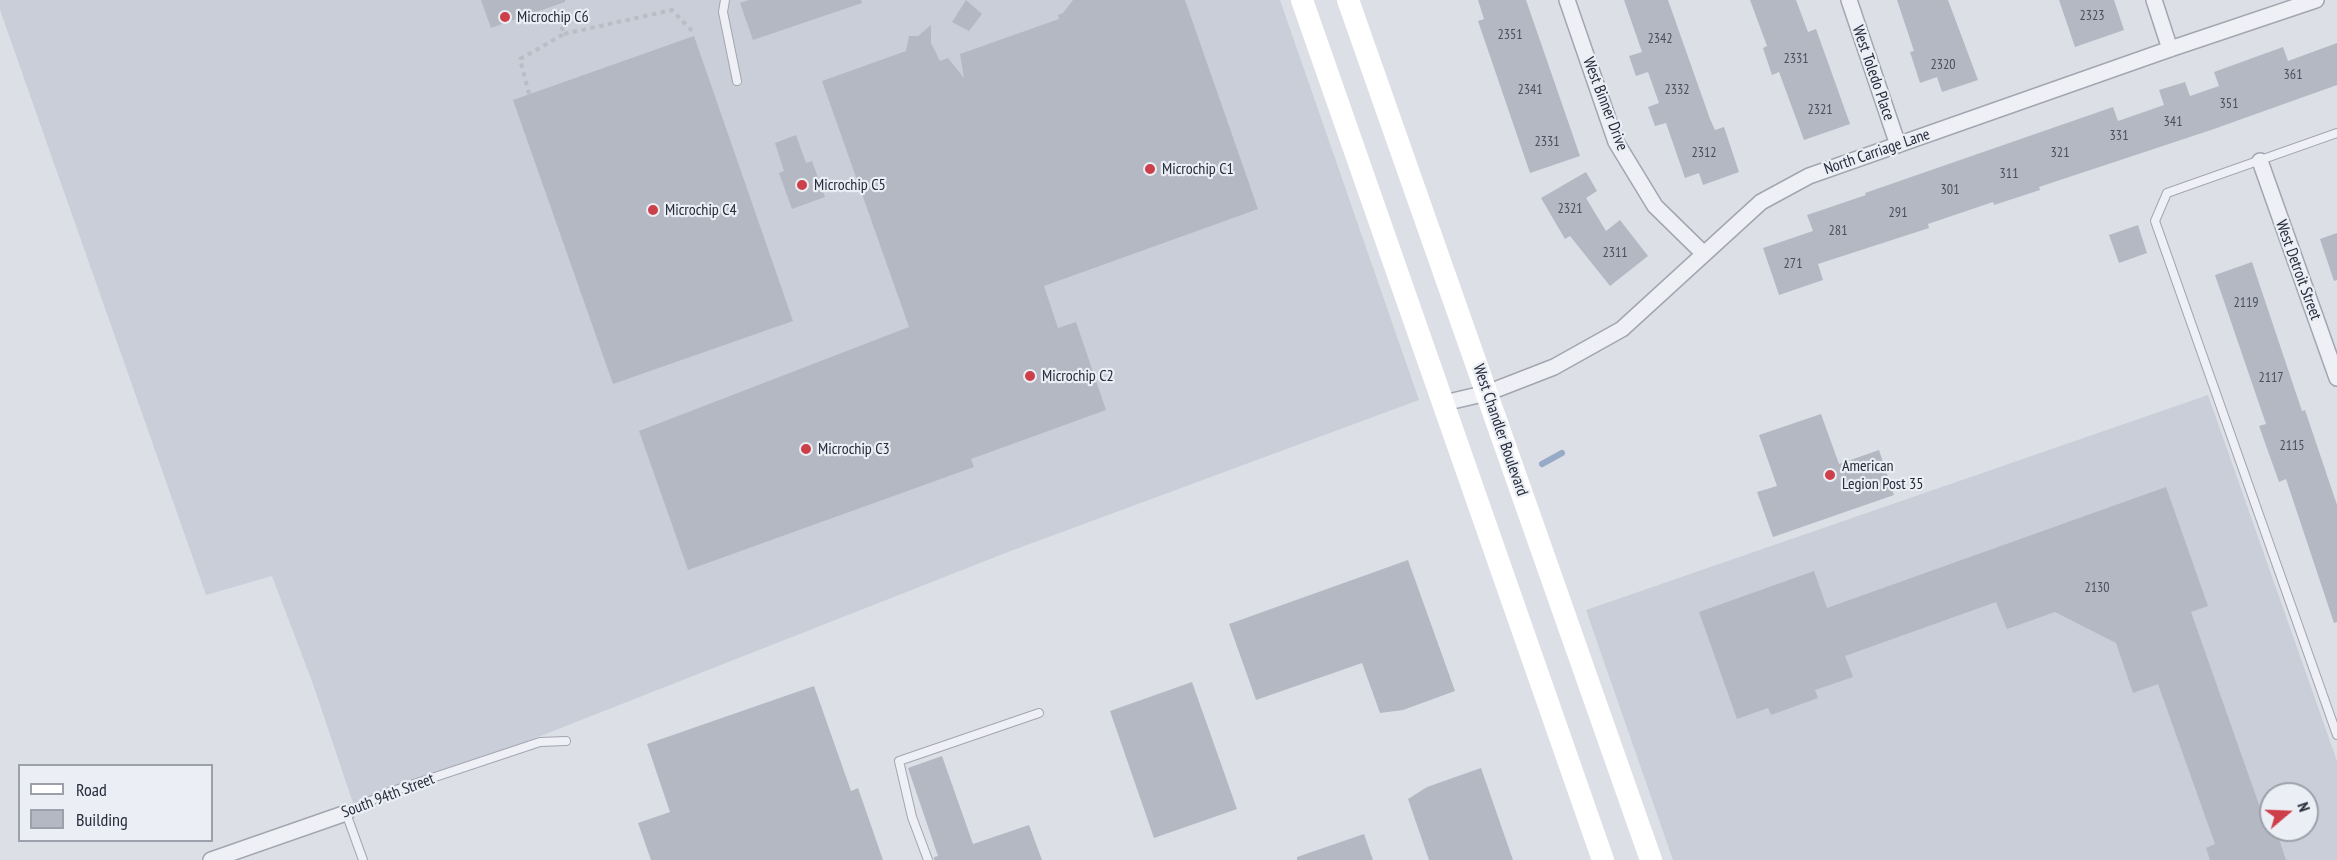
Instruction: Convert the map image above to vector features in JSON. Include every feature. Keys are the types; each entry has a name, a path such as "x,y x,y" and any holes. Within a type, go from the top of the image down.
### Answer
{"main road":[{"path":"1302,0 1603,860"},
{"name":"West Chandler Boulevard","path":"1348,0 1651,860"}],"street":[{"name":"West Binner Drive","path":"1567,0 1616,142 1655,206 1704,254"},
{"name":"West Toledo Place","path":"1849,0 1898,145"},
{"path":"2154,0 2170,49"},
{"name":"North Carriage Lane","path":"1444,403 1487,393 1554,367 1622,329 1761,202 1809,176 2316,0"},
{"name":"West Detroit Street","path":"2260,161 2337,378"},
{"path":"2322,335 2337,329"},
{"name":"South 94th Street","path":"211,860 346,813"}],"lane":[{"path":"725,0 723,12 737,81"},
{"path":"2337,134 2167,193 2155,221 2337,735"},
{"path":"928,860 912,817 899,761 1039,712"},
{"name":"South 94th Street","path":"346,813 387,793 540,742 566,741"},
{"path":"346,813 363,860"}],"path":[{"path":"555,6 564,34"},
{"path":"529,94 520,59 564,34 672,10 695,34"}],"shaded area":[{"path":"0,0 1280,0 1419,400 1008,552 355,809 313,684 272,576 206,595 0,10"},
{"path":"2208,395 2337,761 2337,860 1673,860 1586,610"}],"building":[{"name":"Microchip C6","path":"481,0 565,0 565,2 491,28"},
{"path":"749,0 861,0 862,3 753,40 740,3"},
{"path":"966,0 982,14 969,31 952,22"},
{"path":"1073,0 1185,0 1258,209 1044,286 1058,328 1076,322 1106,410 971,459 974,467 688,570 639,431 909,327 822,81 906,51 909,36 918,36 931,25 931,43 940,61 948,58 964,78 960,54 1059,19 1058,15 1063,13"},
{"path":"1478,0 1526,0 1580,156 1530,173 1478,21 1484,19"},
{"path":"1624,0 1668,0 1710,119 1715,130 1724,127 1739,172 1703,185 1699,173 1685,178 1666,123 1655,126 1648,107 1659,103 1648,72 1636,76 1629,56 1642,52"},
{"path":"1750,0 1796,0 1808,32 1816,29 1850,124 1804,140 1779,72 1772,75 1763,48 1767,46"},
{"path":"1897,0 1948,0 1978,80 1942,92 1937,77 1920,83 1910,52 1914,51"},
{"path":"2059,0 2114,0 2124,30 2075,47"},
{"name":"Microchip C4","path":"694,36 793,321 613,384 513,100"},
{"path":"2337,43 2337,85 2039,187 2040,190 1994,205 1993,202 1928,224 1929,228 1818,264 1823,280 1779,295 1763,248 1813,231 1807,215 2113,107 2118,121 2164,105 2159,90 2185,82 2190,96 2219,86 2214,72 2283,47 2288,61"},
{"name":"Microchip C5","path":"796,135 806,163 812,161 825,197 792,209 779,173 784,171 775,143"},
{"path":"1586,172 1597,191 1586,198 1606,231 1620,220 1648,256 1610,286 1570,236 1565,239 1541,198"},
{"path":"2138,225 2147,253 2119,263 2109,235"},
{"path":"2337,233 2337,280 2334,281 2320,239"},
{"path":"2252,262 2302,411 2305,410 2337,505 2337,622 2334,623 2286,479 2279,482 2259,426 2266,424 2215,275"},
{"name":"American Legion Post 35","path":"1821,414 1839,464 1879,450 1894,495 1773,537 1757,492 1777,486 1759,435"},
{"path":"2166,487 2208,606 2191,612 2259,805 2259,842 2280,842 2286,860 2210,860 2206,848 2215,844 2158,684 2133,693 2116,643 2055,612 2007,629 1996,602 1845,656 1853,677 1815,690 1818,698 1771,715 1768,708 1737,719 1699,612 1814,571 1827,608"},
{"path":"1408,560 1455,691 1403,710 1380,713 1362,663 1256,700 1229,624"},
{"path":"1192,682 1237,809 1154,838 1110,711"},
{"path":"814,686 851,791 858,788 883,860 651,860 638,823 670,812 647,744"},
{"path":"942,756 973,844 1029,825 1042,860 934,860 934,857 938,856 908,768"},
{"path":"1481,768 1513,860 1429,860 1408,799 1427,787"},
{"path":"1364,834 1373,860 1297,860 1297,857"}],"waterway":[{"path":"1542,464 1562,453"}],"place":[{"name":"Microchip C6","path":"505,17"},
{"name":"Microchip C1","path":"1150,169"},
{"name":"Microchip C5","path":"802,185"},
{"name":"Microchip C4","path":"653,210"},
{"name":"Microchip C2","path":"1030,376"},
{"name":"Microchip C3","path":"806,449"},
{"name":"American Legion Post 35","path":"1830,475"}]}
